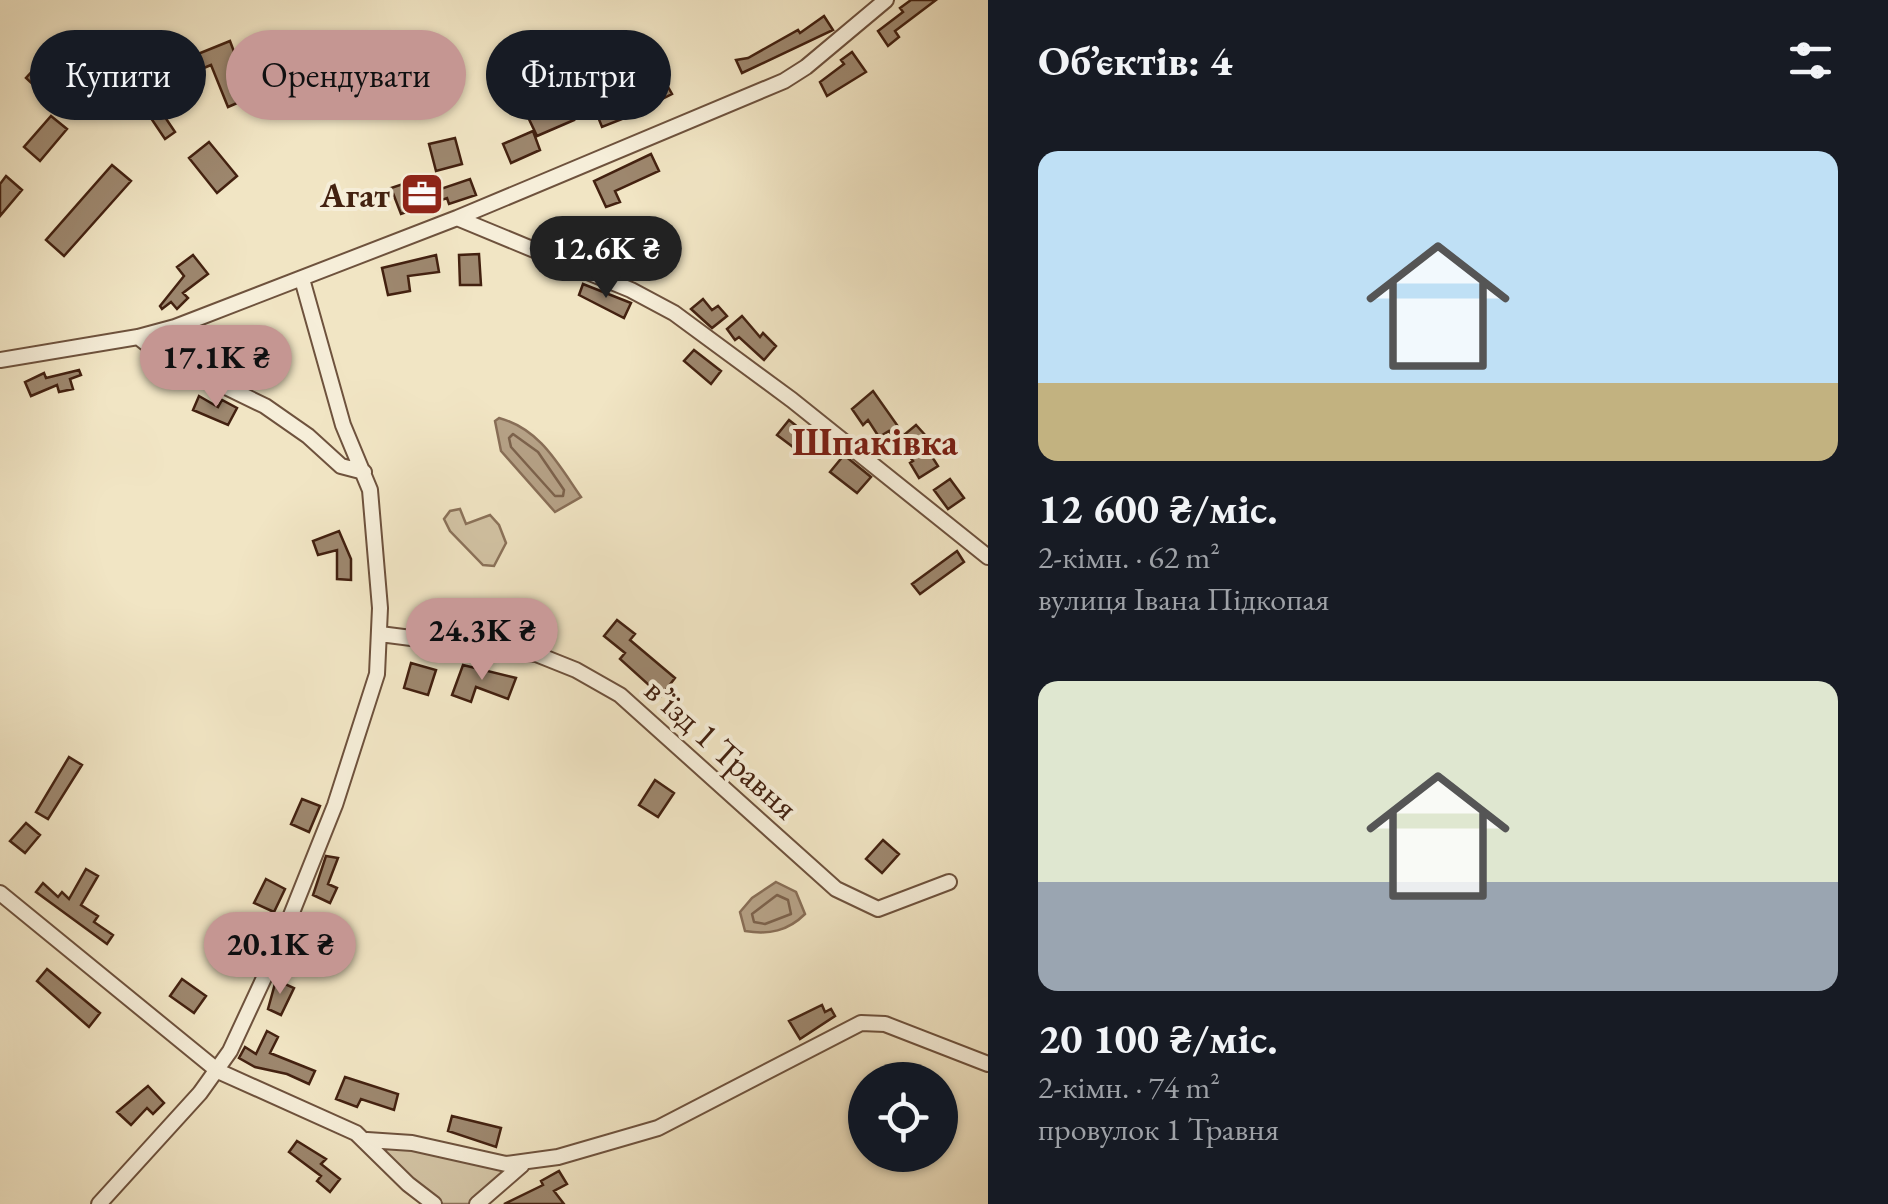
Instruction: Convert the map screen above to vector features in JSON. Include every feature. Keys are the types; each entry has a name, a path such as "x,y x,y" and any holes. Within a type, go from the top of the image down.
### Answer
{"street":[{"path":"0,360 138,337 457,218 784,81 886,0"},
{"path":"457,218 645,296 683,318 988,557"},
{"path":"99,1204 218,1071 278,950 335,805 375,680 380,634 370,490 343,426 302,278"},
{"path":"138,337 162,356 265,406 308,436 341,466 364,472"},
{"name":"в’їзд 1 Травня","path":"380,634 536,654 576,670 620,695 836,890 861,904 878,910 949,882"},
{"path":"0,893 218,1071 367,1140 408,1184 434,1204"},
{"path":"367,1140 412,1143 493,1163 522,1165 658,1128 861,1023 885,1024 988,1064"},
{"path":"477,1204 522,1165"}],"shaded area":[{"path":"460,509 466,524 490,515 499,525 506,543 494,566 483,565 450,531 444,519 450,511"},
{"path":"367,1140 522,1165 477,1204 434,1204"}],"water":[{"path":"499,418 537,439 581,497 555,512 501,451 495,421"},
{"path":"776,882 796,892 805,914 778,930 745,931 740,912 752,898"}],"building":[{"path":"911,0 936,0 895,31 899,37 888,46 878,31 903,12 900,8"},
{"path":"824,16 833,30 742,73 736,60 748,58 798,30 800,33"},
{"path":"226,43 226,102 211,65 206,67 206,51"},
{"path":"852,52 866,72 827,96 820,82 844,64 841,60"},
{"path":"48,120 56,120 67,129 40,161 24,147"},
{"path":"152,120 167,120 175,132 165,139"},
{"path":"529,120 574,120 537,136"},
{"path":"599,120 620,120 602,127"},
{"path":"533,131 540,150 511,163 503,144"},
{"path":"455,138 462,164 436,171 429,144"},
{"path":"209,142 237,176 217,193 189,158"},
{"path":"651,154 659,171 615,191 620,202 606,207 594,181"},
{"path":"112,165 131,181 64,256 46,240"},
{"path":"430,175 435,191 470,179 476,195 449,204 447,198 401,214 391,188"},
{"path":"6,176 22,190 0,216 0,184"},
{"path":"611,221 620,237 607,245 622,257 615,267 589,252 582,238"},
{"path":"479,254 481,285 460,285 459,255"},
{"path":"193,255 208,274 183,293 188,298 177,309 171,302 162,309 160,306 184,276 177,267"},
{"path":"436,255 439,272 408,276 410,291 388,295 382,268"},
{"path":"583,284 631,303 624,318 579,295"},
{"path":"703,299 712,310 718,306 727,316 712,328 691,309"},
{"path":"742,316 760,337 763,333 776,346 764,360 739,337 735,340 727,329"},
{"path":"694,350 721,371 711,384 684,361"},
{"path":"79,370 81,375 70,379 73,389 59,392 57,385 31,396 25,382 44,373 46,378"},
{"path":"873,391 904,435 916,425 927,437 922,441 938,466 919,478 910,463 913,461 889,431 879,437 868,420 863,425 852,409"},
{"path":"199,396 218,407 222,400 237,408 228,425 193,410"},
{"path":"789,420 809,436 797,450 777,435"},
{"path":"844,455 871,477 857,493 830,472"},
{"path":"950,479 964,498 948,509 934,490"},
{"path":"339,531 351,559 351,580 337,579 337,550 318,555 313,541"},
{"path":"957,551 964,562 920,594 912,584"},
{"path":"617,620 635,634 630,640 675,678 661,696 620,659 625,653 604,636"},
{"path":"411,663 436,670 428,695 404,688"},
{"path":"463,665 516,678 508,699 476,687 471,702 452,695"},
{"path":"69,757 82,765 48,819 36,812"},
{"path":"655,780 674,793 658,817 639,805"},
{"path":"302,799 320,806 309,832 291,824"},
{"path":"26,823 40,835 25,853 10,841"},
{"path":"883,840 899,854 882,873 866,859"},
{"path":"326,856 338,858 328,884 337,888 330,903 313,895"},
{"path":"86,869 98,876 81,905 98,916 94,922 113,935 107,944 36,892 43,883 58,897 62,892 69,899"},
{"path":"266,879 285,889 274,912 254,903"},
{"path":"47,969 100,1013 89,1027 37,981"},
{"path":"182,979 206,996 194,1013 170,996"},
{"path":"276,980 294,988 281,1015 268,1009"},
{"path":"822,1005 825,1012 831,1009 835,1016 800,1039 789,1021"},
{"path":"267,1031 278,1037 270,1053 315,1071 309,1084 239,1058 245,1047 256,1054"},
{"path":"345,1077 398,1094 394,1110 361,1099 357,1107 336,1099"},
{"path":"148,1086 164,1103 153,1114 147,1108 131,1125 117,1112"},
{"path":"452,1116 501,1128 496,1147 448,1131"},
{"path":"297,1141 326,1159 321,1164 340,1179 330,1192 317,1181 321,1176 289,1152"},
{"path":"559,1171 567,1184 554,1191 564,1204 504,1204 543,1185 541,1181"}],"place":[{"name":"Агат","path":"422,194"}],"district":[{"name":"Шпаківка","path":"875,441"}]}
